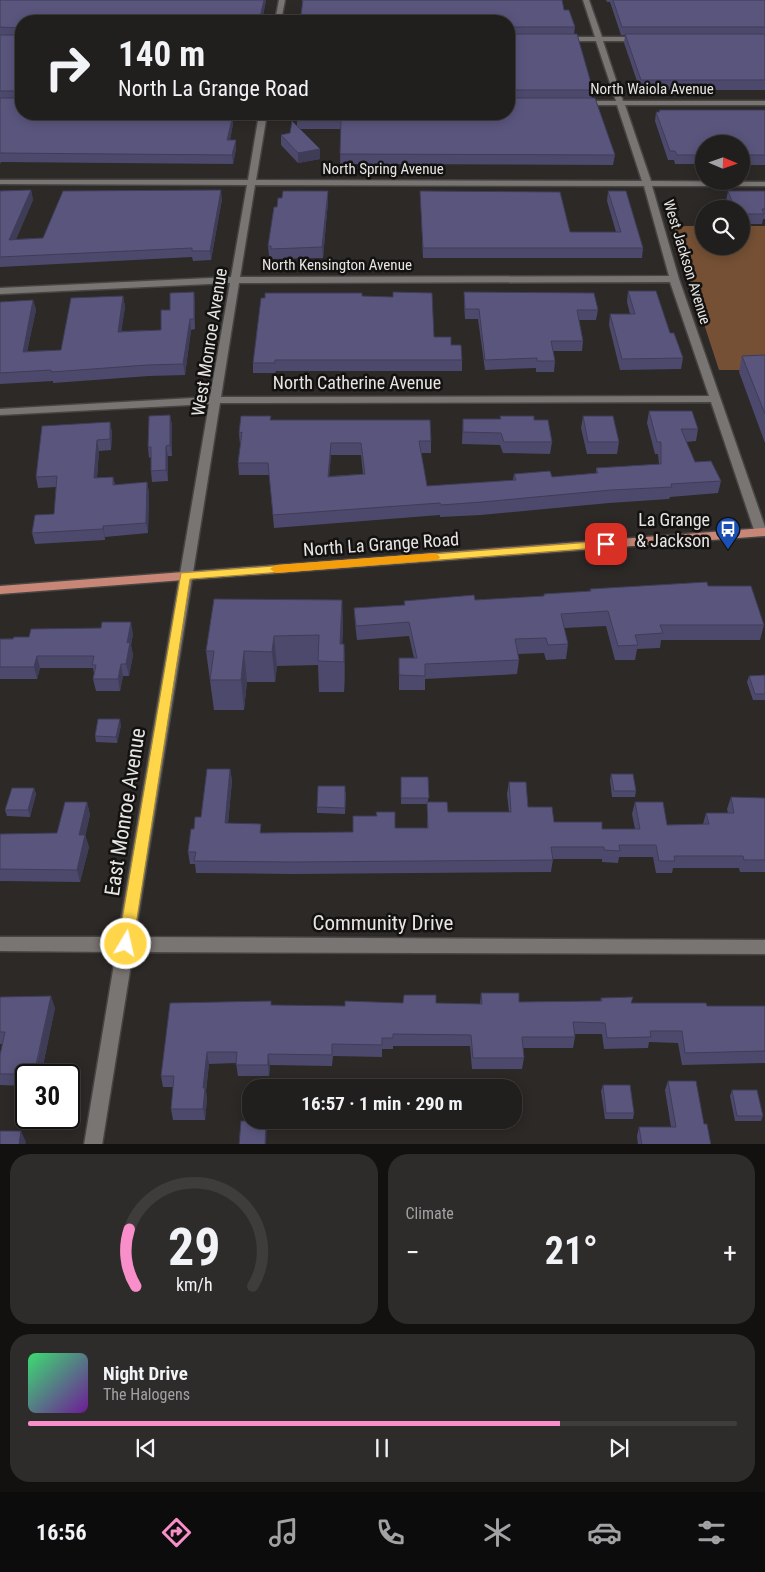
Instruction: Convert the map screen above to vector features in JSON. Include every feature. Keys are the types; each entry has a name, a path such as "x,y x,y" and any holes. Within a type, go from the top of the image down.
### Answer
{"main road":[{"name":"North La Grange Road","path":"0,590 763,532"}],"street":[{"path":"279,15 282,0"},
{"name":"West Jackson Avenue","path":"586,0 647,183 674,279 714,399 763,532"},
{"path":"556,38 651,39"},
{"name":"North Waiola Avenue","path":"576,103 765,103"},
{"name":"West Monroe Avenue","path":"185,576 262,120"},
{"name":"North Spring Avenue","path":"0,182 765,184"},
{"name":"North Kensington Avenue","path":"0,291 236,280 674,279"},
{"name":"North Catherine Avenue","path":"0,412 216,400 714,399"},
{"name":"East Monroe Avenue","path":"93,1144 185,576"},
{"name":"Community Drive","path":"0,944 765,947"}],"shaded area":[{"path":"672,226 695,226 695,255 750,255 750,226 765,226 765,370 719,370"}],"building":[{"path":"0,0 264,0 261,15 15,15 15,28 0,27"},
{"path":"303,0 562,0 564,10 569,10 575,27 515,27 515,15 301,15"},
{"path":"613,0 765,0 765,27 622,27"},
{"path":"515,34 577,34 593,90 515,90"},
{"path":"625,34 765,34 765,80 641,80"},
{"path":"0,35 15,35 15,91 0,91"},
{"path":"0,98 15,98 15,120 232,120 227,140 236,140 232,155 0,153"},
{"path":"515,98 595,98 615,155 340,154 341,120 515,120"},
{"path":"659,110 765,110 765,155 750,155 750,135 695,135 695,155 677,155 675,151 670,151 656,112 660,112"},
{"path":"292,121 320,149 298,153 281,135 290,133"},
{"path":"31,190 9,240 43,238 63,191 221,190 210,251 192,251 192,248 0,257 0,191"},
{"path":"283,191 328,191 322,247 271,249 271,246 268,246 274,207 277,207 278,198 282,198"},
{"path":"420,191 560,192 570,232 621,232 608,191 626,191 643,248 423,248"},
{"path":"728,191 765,191 765,209 762,209 764,214 750,214 750,200 732,200"},
{"path":"628,291 656,291 670,333 674,333 683,358 622,359 610,314 635,314"},
{"path":"194,292 194,319 190,319 183,364 51,372 51,370 0,373 0,302 33,300 23,352 61,350 71,298 123,296 118,332 161,330 161,310 170,310 170,293"},
{"path":"393,292 432,293 434,337 451,337 451,345 461,345 462,360 275,360 275,363 253,363 261,298 265,298 265,293 362,293 362,296 393,297"},
{"path":"464,292 594,293 598,310 577,310 583,341 551,341 555,361 537,361 537,358 485,360 479,309 465,309"},
{"path":"765,355 765,414 742,356"},
{"path":"649,411 692,411 698,429 681,429 695,462 711,461 721,481 671,484 672,487 611,490 482,502 441,505 440,503 273,515 268,463 238,463 242,432 239,433 241,416 271,416 270,420 430,420 431,441 419,441 427,486 516,480 514,474 550,471 552,477 598,473 596,468 661,464 661,442 657,442","holes":["331,443 361,443 365,474 328,477"]},
{"path":"170,415 170,445 166,446 166,470 151,471 151,447 148,447 149,416"},
{"path":"500,416 534,416 534,420 548,420 552,442 504,442 501,433 463,432 463,419 501,419"},
{"path":"583,416 613,416 619,442 588,442"},
{"path":"110,422 110,439 97,440 94,478 113,477 113,485 147,482 146,523 103,526 103,529 32,533 35,515 54,514 57,476 36,477 42,426"},
{"path":"707,582 708,586 751,586 764,625 660,625 663,633 635,635 638,645 618,646 608,611 561,614 568,644 548,645 546,638 515,639 519,660 425,664 425,676 399,675 399,658 417,658 409,622 356,626 354,608 405,605 404,601 474,595 475,600 544,596 544,594 591,591 590,589"},
{"path":"214,599 342,600 340,644 344,644 344,662 318,661 319,635 274,636 272,652 244,651 241,680 210,680 214,651 206,651"},
{"path":"102,622 131,622 126,664 121,664 118,679 93,679 96,665 92,665 94,656 37,656 34,667 0,667 0,639 29,637 31,629 101,628"},
{"path":"765,675 765,694 755,694 749,676"},
{"path":"98,719 120,719 116,737 95,736"},
{"path":"207,769 230,769 225,823 261,824 260,833 353,832 353,816 377,816 376,812 395,812 395,828 428,828 427,802 447,802 448,812 511,812 509,782 526,782 528,807 552,807 554,822 602,822 602,829 640,829 635,802 663,802 667,825 709,824 706,813 734,813 731,797 765,798 765,860 744,860 743,856 674,856 675,861 659,861 656,845 619,845 620,851 604,850 604,847 551,847 553,860 194,861 196,852 188,852 191,829 194,829 195,817 201,817"},
{"path":"611,774 633,774 636,791 614,791"},
{"path":"401,777 428,777 429,798 401,798"},
{"path":"318,786 345,786 345,808 317,807"},
{"path":"12,788 34,788 28,810 5,810"},
{"path":"65,802 87,802 79,835 85,835 77,870 0,869 0,834 57,833"},
{"path":"481,993 519,993 519,1002 602,1001 601,998 633,997 631,1003 706,1003 707,1006 765,1006 765,1051 685,1053 682,1031 650,1031 651,1037 607,1038 605,1023 573,1022 575,1037 522,1037 524,1058 473,1058 471,1035 393,1034 393,1038 382,1038 382,1045 332,1044 332,1055 268,1054 268,1065 236,1065 237,1052 207,1052 203,1109 171,1109 174,1076 161,1076 170,1003 271,1001 271,1005 345,1006 345,1001 403,1003 404,995 436,995 436,1003 482,1004"},
{"path":"51,996 36,1064 15,1064 15,1074 0,1074 0,1055 5,1032 0,1032 0,997"},
{"path":"668,1081 696,1081 704,1124 707,1124 711,1144 642,1144 639,1127 676,1127"},
{"path":"603,1085 630,1085 634,1113 606,1113"},
{"path":"732,1090 757,1090 763,1116 737,1116"},
{"path":"241,1121 242,1129 266,1129 265,1144 239,1144"},
{"path":"0,1131 21,1131 19,1144 0,1144"}],"slow traffic":[{"path":"276,569 435,557"}],"place":[{"name":"La Grange & Jackson","path":"728,550"}],"route":[{"path":"126,944 185,576 606,544"}]}
